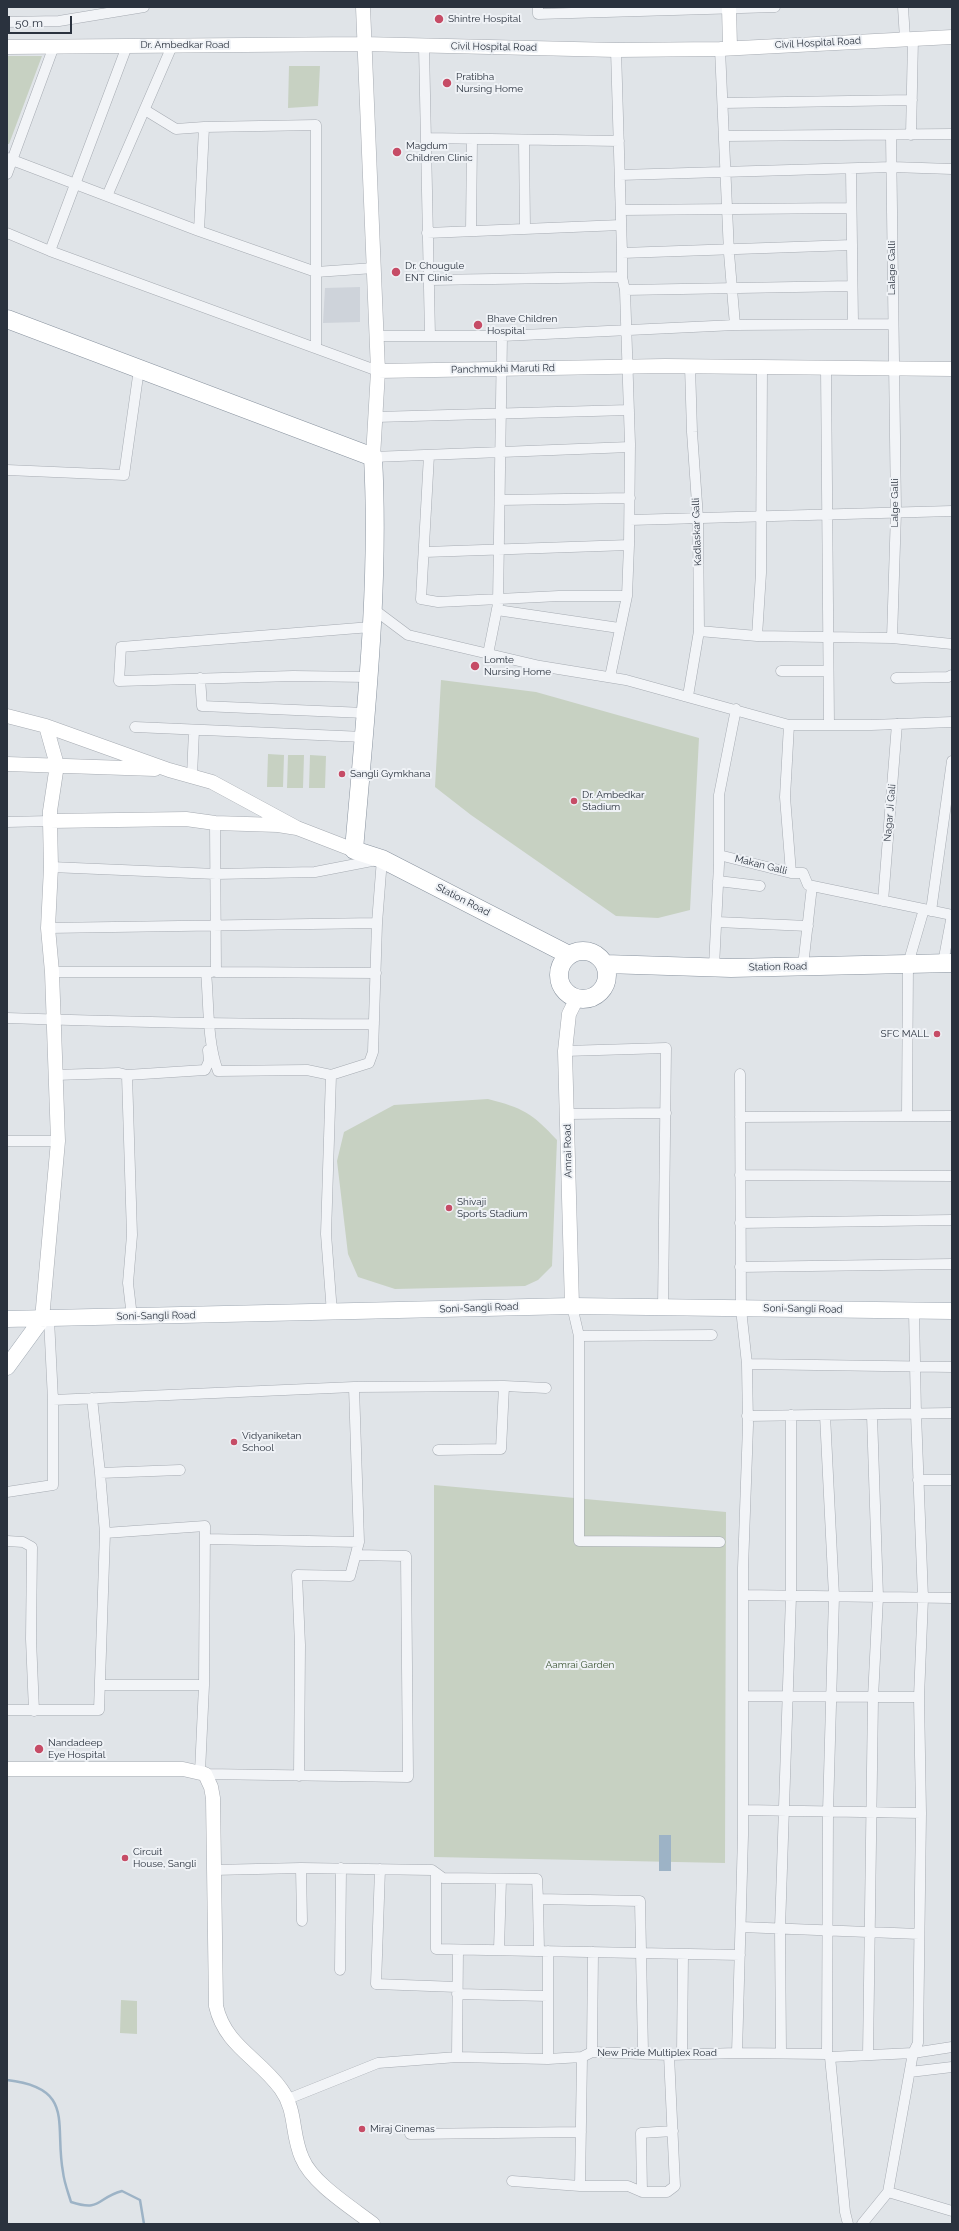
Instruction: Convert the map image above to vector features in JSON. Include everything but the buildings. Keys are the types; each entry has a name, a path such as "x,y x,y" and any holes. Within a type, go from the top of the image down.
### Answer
{"highway":[{"path":"7,319 373,457 375,502 372,608 364,737 354,850"},
{"name":"Station Road","path":"354,850 382,859 569,955"},
{"path":"585,950 600,957 605,964 607,978 600,992 588,998 577,998 566,991 559,977 562,965 569,955 585,950"},
{"name":"Station Road","path":"605,964 714,967 948,963"}],"main road":[{"path":"363,7 363,44 378,371 373,457"},
{"path":"725,48 730,8"},
{"name":"Civil Hospital Road","path":"363,44 616,50 725,48 952,37"},
{"name":"Dr. Ambedkar Road","path":"7,47 363,44"},
{"name":"Panchmukhi Maruti Rd","path":"378,371 628,366 952,369"},
{"path":"7,716 46,726 169,770 212,782 297,828 354,850"},
{"path":"7,1367 46,1319 58,1141 52,1019 52,972 48,928 51,867 50,811 57,765 46,726"},
{"path":"7,764 169,770"},
{"path":"50,821 186,819 215,823 278,825 297,828"},
{"name":"Amrai Road","path":"572,1306 565,1051 569,1014 577,998"},
{"name":"Soni-Sangli Road","path":"7,1319 332,1313 572,1306 952,1311"},
{"path":"7,1769 184,1769 202,1773 211,1786 213,1798 216,2006 219,2020 241,2050 276,2082 288,2099 302,2159 316,2178 373,2224"}],"street":[{"path":"7,22 58,21 144,7"},
{"path":"538,7 538,14 775,7"},
{"path":"903,7 909,39 912,100 911,135"},
{"path":"7,174 10,159 54,46"},
{"path":"50,251 128,46"},
{"path":"107,196 172,46"},
{"path":"424,46 430,336"},
{"path":"725,48 723,103 724,136 729,249 735,325"},
{"path":"610,677 619,628 627,596 630,520 628,366 625,290 622,277 616,50"},
{"path":"723,103 912,100"},
{"path":"145,110 176,129 316,124 316,348"},
{"path":"199,231 204,127"},
{"path":"724,136 952,134"},
{"name":"Lalage Galli","path":"891,135 893,368"},
{"path":"426,138 619,141"},
{"path":"471,231 472,139"},
{"path":"524,140 525,229"},
{"path":"10,159 199,231 316,272 374,268"},
{"path":"620,175 892,167 952,168"},
{"path":"851,169 853,324"},
{"path":"621,210 852,208"},
{"path":"427,233 621,225"},
{"path":"7,233 50,251 378,371"},
{"path":"622,253 852,245"},
{"path":"429,280 622,277"},
{"path":"625,290 852,286"},
{"path":"377,336 502,336 735,325 892,324"},
{"path":"488,654 498,599 500,549 502,336"},
{"name":"Kadlaskar Galli","path":"688,696 699,631 698,518 692,432 690,366"},
{"path":"757,636 761,573 760,516 762,367"},
{"path":"826,368 827,636 829,725"},
{"name":"Lalge Galli","path":"892,638 896,512 893,368"},
{"path":"7,470 124,475 139,369"},
{"path":"376,417 501,415 629,410"},
{"path":"373,457 630,447"},
{"path":"429,455 425,552 421,599 438,602 627,596"},
{"path":"500,500 630,498"},
{"path":"630,520 952,511"},
{"path":"425,552 629,545"},
{"path":"372,608 408,635 540,666 610,677 688,696 789,725 952,722"},
{"path":"496,610 619,628"},
{"path":"368,677 200,678 119,681 121,647 371,627"},
{"path":"699,631 757,636 892,638 952,644"},
{"path":"781,671 828,671"},
{"path":"896,678 948,677 952,675"},
{"path":"200,678 202,706 365,713"},
{"path":"714,967 719,855 719,794 736,709"},
{"name":"Nagar Ji Gali","path":"883,901 897,724"},
{"path":"789,725 785,797 791,873"},
{"path":"135,727 364,737"},
{"path":"192,776 194,730"},
{"path":"907,1116 908,964 927,910 952,761"},
{"path":"7,822 50,821"},
{"path":"55,1075 119,1073 127,1075 205,1070 209,1061 208,1040 210,1022 211,972 216,924 215,823"},
{"name":"Makan Galli","path":"719,855 791,873 803,873 808,885 812,886"},
{"path":"51,867 216,874 315,872 382,859 377,923 373,1052 369,1063 331,1075 307,1070 218,1071 215,1063 210,1022"},
{"path":"718,881 760,886"},
{"path":"803,966 812,886 952,915 948,963"},
{"path":"717,922 808,926"},
{"path":"48,928 216,924 377,923"},
{"path":"52,972 376,973"},
{"path":"7,1018 100,1022 210,1022 287,1025 374,1024"},
{"path":"565,1051 666,1048 663,1308"},
{"path":"738,2053 743,1810 743,1595 748,1416 747,1364 741,1308 740,1267 740,1074"},
{"path":"127,1075 132,1235 128,1283 132,1317"},
{"path":"331,1075 326,1234 332,1313"},
{"path":"567,1114 666,1113"},
{"path":"740,1117 952,1116"},
{"path":"7,1141 58,1141"},
{"path":"740,1175 952,1176"},
{"path":"740,1223 952,1220"},
{"path":"740,1267 952,1264"},
{"path":"572,1306 579,1336 579,1541 720,1542"},
{"path":"862,2224 888,2192 913,2053 918,2043 921,1813 919,1697 923,1598 918,1480 914,1311"},
{"path":"7,1492 53,1485 53,1400 46,1319"},
{"path":"579,1336 712,1335"},
{"path":"747,1364 952,1367"},
{"path":"53,1400 354,1387 504,1386 546,1388"},
{"path":"438,1450 501,1449 504,1386"},
{"path":"299,1776 300,1645 297,1575 350,1576 359,1542 354,1387"},
{"path":"7,1710 99,1710 102,1685 105,1533 92,1398"},
{"path":"748,1416 791,1414 872,1415 952,1413"},
{"path":"781,2053 780,1928 791,1596 791,1414"},
{"path":"825,1415 834,1596 828,1812 828,2056 845,2212 848,2224"},
{"path":"868,2055 873,1698 878,1597 872,1415"},
{"path":"100,1472 180,1470"},
{"path":"918,1480 952,1480"},
{"path":"105,1533 205,1526 202,1773 408,1777 406,1556 356,1556"},
{"path":"205,1539 359,1542"},
{"path":"7,1541 23,1542 32,1547 31,1639 34,1711"},
{"path":"743,1595 952,1598"},
{"path":"102,1685 204,1685"},
{"path":"743,1696 873,1698 919,1697"},
{"path":"743,1810 921,1813"},
{"path":"301,1868 302,1921"},
{"path":"340,1970 341,1868"},
{"path":"213,1870 380,1868 432,1870 443,1878 537,1879 548,1996 548,2058"},
{"path":"380,1868 376,1984 457,1991 548,1996"},
{"path":"436,1874 436,1949 740,1955"},
{"path":"499,1950 501,1879"},
{"path":"538,1899 640,1901 643,2052"},
{"path":"741,1926 920,1934"},
{"path":"457,2056 458,1950"},
{"path":"592,2052 593,1952"},
{"path":"682,2054 683,1954"},
{"name":"New Pride Multiplex Road","path":"288,2099 378,2063 457,2056 548,2058 582,2057 592,2052 643,2052 669,2055 781,2053 828,2056 913,2053 952,2047"},
{"path":"512,2181 580,2186 628,2186 642,2192 667,2192 675,2186 669,2055"},
{"path":"580,2186 582,2057"},
{"path":"910,2072 952,2067"},
{"path":"642,2192 641,2133 673,2131"},
{"path":"410,2134 581,2132"},
{"path":"888,2192 952,2211"}],"shaded area":[{"path":"360,287 360,322 323,323 325,288"}],"green space":[{"path":"7,56 42,56 9,144 7,144"},
{"path":"289,66 320,66 318,106 288,108"},
{"name":"Dr. Ambedkar Stadium","path":"441,680 536,692 699,738 690,910 658,918 616,916 471,815 435,787"},
{"path":"268,754 284,755 283,787 267,787"},
{"path":"288,755 304,755 303,788 287,788"},
{"path":"310,755 326,756 325,788 309,788"},
{"name":"Shivaji Sports Stadium","path":"488,1099 510,1105 526,1113 541,1123 557,1140 552,1266 538,1280 525,1286 395,1289 358,1277 348,1254 337,1161 344,1132 394,1105"},
{"name":"Aamrai Garden","path":"434,1485 726,1512 725,1863 434,1857"},
{"path":"121,2000 137,2001 137,2034 120,2033"}],"water":[{"path":"659,1835 671,1835 671,1871 659,1871"}],"waterway":[{"path":"7,2080 29,2084 44,2091 53,2100 58,2111 61,2155 65,2183 71,2202 81,2205 94,2205 107,2197 122,2191 140,2200 144,2224"}],"place":[{"name":"Shintre Hospital","path":"439,19"},
{"name":"Pratibha Nursing Home","path":"447,83"},
{"name":"Magdum Children Clinic","path":"397,152"},
{"name":"Dr. Chougule ENT Clinic","path":"396,272"},
{"name":"Bhave Children Hospital","path":"478,325"},
{"name":"Lomte Nursing Home","path":"475,666"},
{"name":"Sangli Gymkhana","path":"342,774"},
{"name":"Dr. Ambedkar Stadium","path":"574,801"},
{"name":"SFC MALL","path":"937,1034"},
{"name":"Shivaji Sports Stadium","path":"449,1208"},
{"name":"Vidyaniketan School","path":"234,1442"},
{"name":"Nandadeep Eye Hospital","path":"39,1749"},
{"name":"Circuit House, Sangli","path":"125,1858"},
{"name":"Miraj Cinemas","path":"362,2129"}]}
